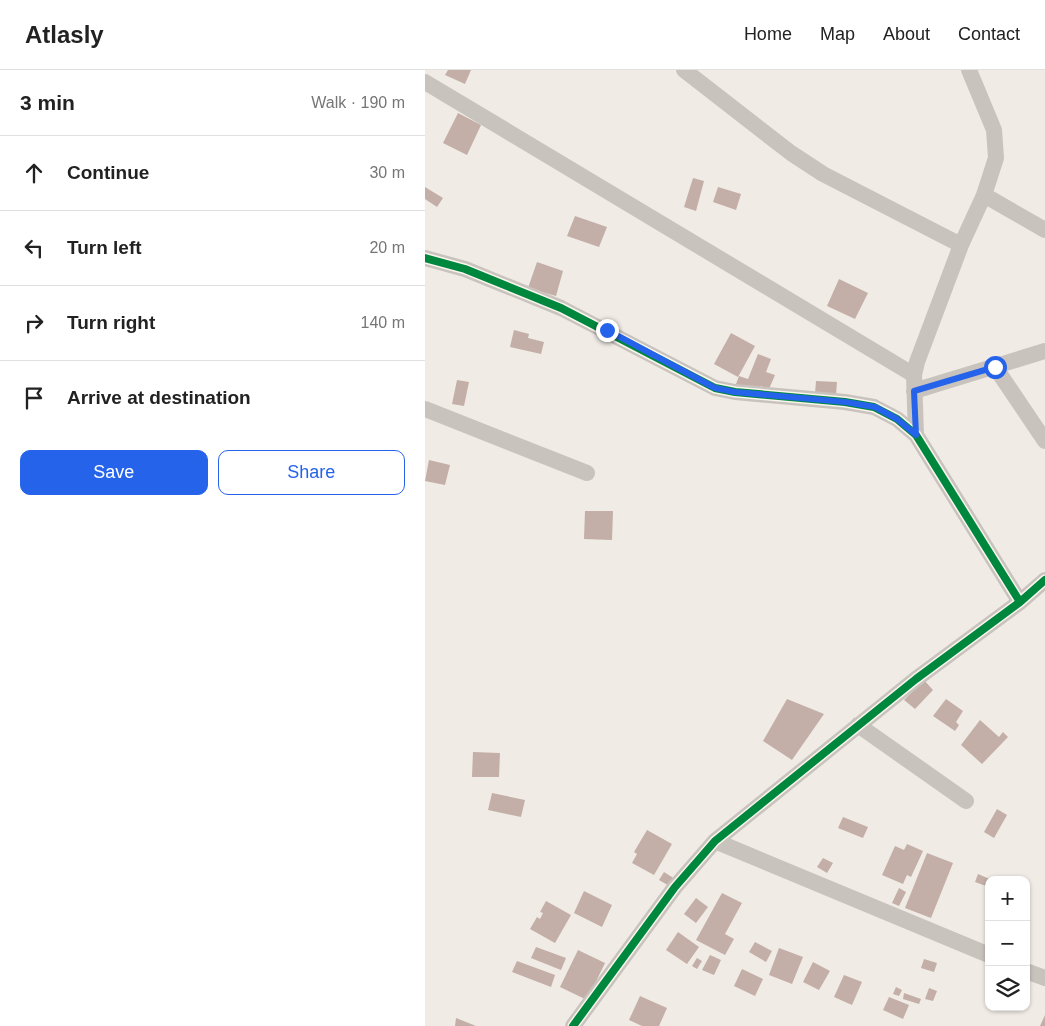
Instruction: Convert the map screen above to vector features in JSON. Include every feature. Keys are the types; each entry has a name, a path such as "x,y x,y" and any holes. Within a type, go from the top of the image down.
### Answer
{"street":[{"path":"684,70 791,153 823,174 961,245"},
{"path":"916,435 914,375 961,245 985,195 996,158 997,144 994,130 969,70"},
{"path":"425,82 914,375"},
{"path":"985,195 1045,230"},
{"path":"425,258 465,269 561,308 715,388 735,392 845,402 875,407 897,419 916,435 1020,602"},
{"path":"914,391 1045,351"},
{"path":"995,367 1045,441"},
{"path":"425,409 587,473"},
{"path":"573,1026 675,887 715,841 858,725 1020,602 1045,580"},
{"path":"858,725 966,801"},
{"path":"715,841 985,953"},
{"path":"1030,972 1045,978"}],"building":[{"path":"448,70 471,70 465,84 445,75"},
{"path":"458,113 481,125 467,155 443,143"},
{"path":"693,178 704,181 696,211 684,207"},
{"path":"425,187 443,198 437,207 425,199"},
{"path":"718,187 741,194 736,210 713,202"},
{"path":"575,216 607,227 599,247 567,236"},
{"path":"537,262 563,271 556,296 528,288"},
{"path":"839,279 868,293 855,319 827,306"},
{"path":"514,330 529,334 528,338 544,342 541,354 510,347"},
{"path":"731,333 755,346 738,377 714,364"},
{"path":"758,354 771,359 766,372 775,375 769,389 760,386 758,392 736,384 739,376 748,379"},
{"path":"457,380 469,382 464,406 452,404"},
{"path":"816,381 837,382 836,395 815,394"},
{"path":"429,460 450,465 445,485 425,481"},
{"path":"585,511 613,511 612,540 584,539"},
{"path":"924,680 933,690 915,709 904,700"},
{"path":"787,699 824,714 792,760 763,741"},
{"path":"946,699 963,711 956,722 959,725 955,731 933,716"},
{"path":"980,720 999,737 1003,732 1008,737 982,764 961,745"},
{"path":"473,752 500,753 499,777 472,777"},
{"path":"492,793 525,800 521,817 488,810"},
{"path":"997,809 1007,815 994,838 984,832"},
{"path":"843,817 868,827 863,838 838,828"},
{"path":"647,830 672,844 654,875 632,863 637,854 634,852"},
{"path":"907,844 923,851 911,877 907,875 903,884 882,875 895,846 904,850"},
{"path":"927,853 953,863 931,918 905,908"},
{"path":"823,858 833,863 827,873 817,867"},
{"path":"664,872 675,879 671,887 659,880"},
{"path":"978,874 985,877 985,886 975,882"},
{"path":"899,888 906,892 899,906 892,903"},
{"path":"584,891 612,905 602,927 574,913"},
{"path":"722,893 742,903 725,934 734,939 725,955 696,940"},
{"path":"696,898 708,907 696,923 684,914"},
{"path":"546,901 571,915 555,943 530,929 537,917 540,919 543,913 540,912"},
{"path":"678,932 699,947 687,964 666,950"},
{"path":"755,942 772,951 766,962 749,952"},
{"path":"536,947 566,958 561,970 531,958"},
{"path":"779,948 803,957 792,984 769,975"},
{"path":"578,950 605,963 587,1000 560,987"},
{"path":"710,955 721,960 714,975 702,970"},
{"path":"697,958 702,961 697,969 692,966"},
{"path":"924,959 937,963 934,972 921,968"},
{"path":"517,961 555,975 551,987 512,972"},
{"path":"813,962 830,971 819,990 803,982"},
{"path":"742,969 763,979 755,996 734,986"},
{"path":"844,975 862,982 852,1005 834,997"},
{"path":"896,987 902,990 899,996 893,994"},
{"path":"929,988 937,991 933,1001 925,999"},
{"path":"904,993 921,999 919,1004 903,999"},
{"path":"640,996 667,1008 659,1026 642,1026 629,1020"},
{"path":"889,997 909,1005 903,1019 883,1010"},
{"path":"1045,1015 1045,1026 1040,1026"},
{"path":"456,1018 476,1026 455,1026"}],"cycle path":[{"path":"425,258 465,269 561,308 715,388 735,392 845,402 874,407 897,419 916,435 1020,602"},
{"path":"573,1026 675,887 715,841 916,679 1020,602 1045,580"}],"route":[{"path":"607,330 715,388 735,392 845,402 875,407 897,419 916,435 914,391 995,367"}]}
